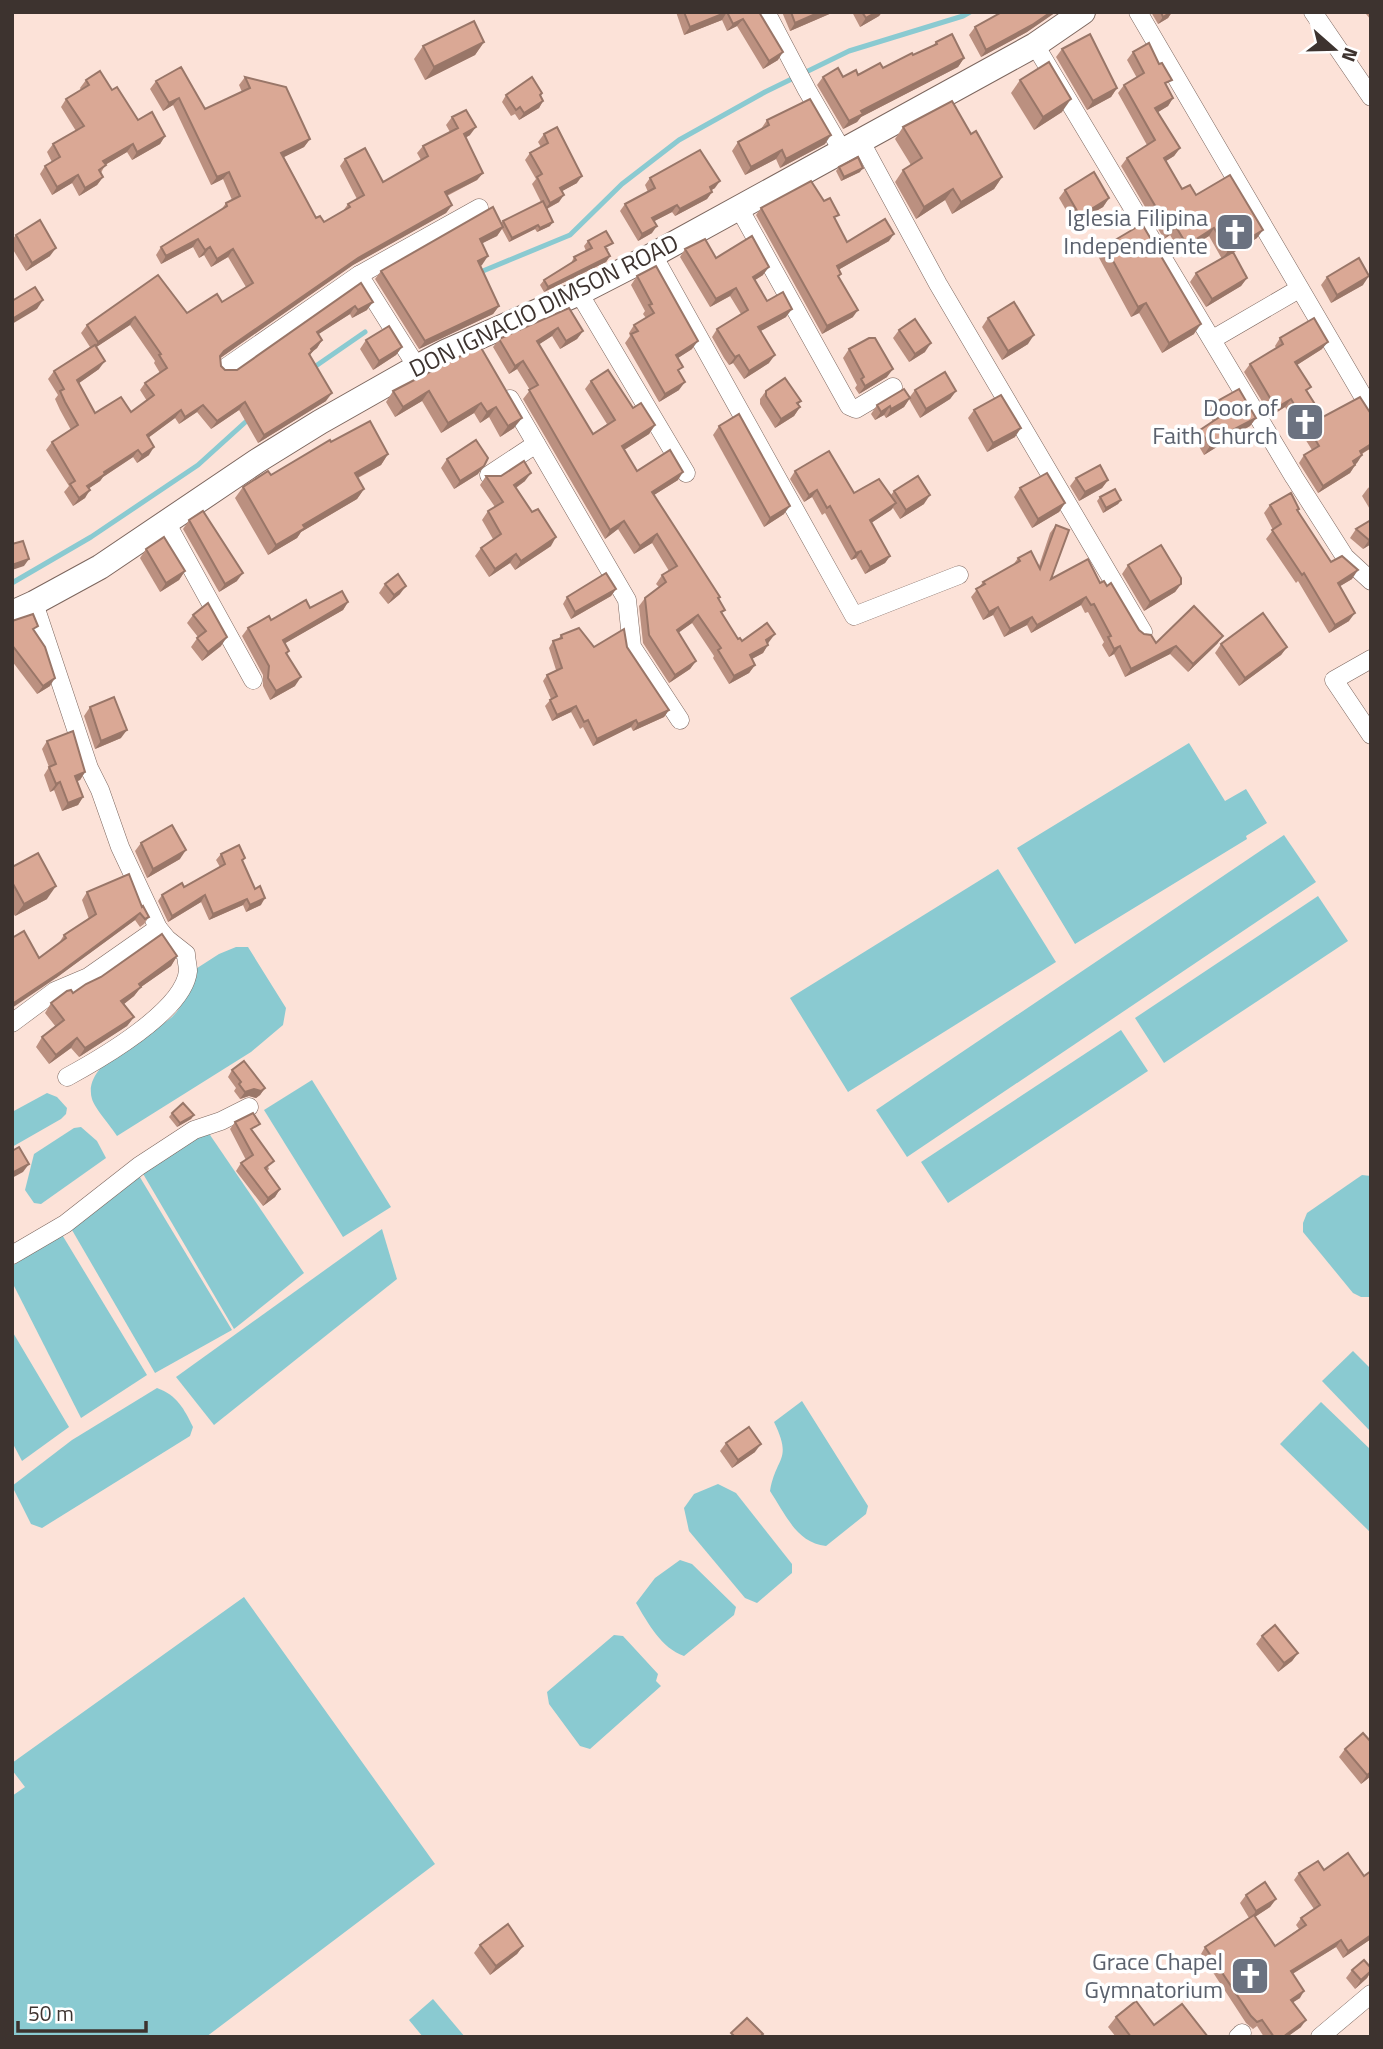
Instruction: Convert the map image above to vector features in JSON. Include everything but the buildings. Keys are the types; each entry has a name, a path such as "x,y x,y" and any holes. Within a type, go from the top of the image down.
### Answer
{"street":[{"path":"766,12 807,90 852,147 938,284 1143,632"},
{"name":"DON IGNACIO DIMSON ROAD","path":"23,608 100,567 257,461 417,367 478,344 653,255 1035,45 1083,12"},
{"path":"1138,12 1371,410"},
{"path":"1313,12 1371,97"},
{"path":"1035,45 1345,557 1371,581"},
{"path":"225,368 359,275 478,208"},
{"path":"739,208 849,406 856,409 893,387"},
{"path":"653,255 854,616 959,575"},
{"path":"359,275 417,367"},
{"path":"1213,340 1299,289"},
{"path":"579,293 686,472"},
{"path":"502,386 627,600 632,647 680,720"},
{"path":"489,475 536,444"},
{"path":"166,522 253,680"},
{"path":"23,608 100,790 120,847 158,928 186,954 188,971 180,993 151,1023 104,1057 67,1077"},
{"path":"1371,659 1334,680 1371,735"},
{"path":"12,1023 55,991 88,977 158,928"},
{"path":"12,1255 65,1224 138,1166 194,1130 221,1121 249,1107"},
{"path":"1320,2037 1371,1994"}],"water":[{"path":"1189,743 1225,801 1246,789 1267,823 1246,836 1247,839 1075,944 1017,848"},
{"path":"1284,835 1316,882 907,1157 876,1110"},
{"path":"998,869 1056,962 848,1092 790,998"},
{"path":"1318,896 1348,941 1164,1063 1135,1018"},
{"path":"236,947 248,947 286,1008 283,1025 251,1052 117,1136 92,1099 91,1086 97,1073 120,1051 172,1017 185,996 191,972 219,954"},
{"path":"1121,1030 1148,1071 948,1203 921,1162"},
{"path":"312,1080 391,1207 343,1237 264,1110"},
{"path":"47,1093 57,1097 67,1108 66,1114 12,1147 12,1112"},
{"path":"81,1127 97,1141 106,1158 41,1204 34,1203 25,1190 34,1154 74,1128"},
{"path":"208,1132 304,1273 234,1329 142,1172"},
{"path":"138,1174 232,1330 155,1373 72,1230"},
{"path":"1362,1175 1371,1176 1370,1297 1353,1293 1303,1232 1307,1213"},
{"path":"382,1229 397,1279 214,1425 176,1377"},
{"path":"61,1233 147,1375 81,1418 12,1282 12,1266"},
{"path":"12,1331 69,1427 22,1461 12,1442"},
{"path":"1353,1351 1371,1369 1371,1432 1322,1381"},
{"path":"157,1388 175,1399 183,1409 193,1427 190,1436 42,1528 31,1524 12,1486 72,1440"},
{"path":"802,1401 868,1506 866,1514 826,1546 816,1544 799,1533 770,1491 783,1452 774,1422"},
{"path":"1321,1402 1371,1450 1371,1533 1280,1444"},
{"path":"718,1484 736,1493 792,1564 792,1573 757,1603 745,1598 689,1531 684,1508 694,1494"},
{"path":"680,1560 692,1564 736,1607 734,1615 684,1656 662,1641 636,1603 655,1578"},
{"path":"244,1597 435,1864 206,2037 12,2037 12,1796 25,1787 12,1770 12,1763"},
{"path":"614,1635 623,1636 658,1674 656,1681 661,1686 590,1749 580,1746 549,1704 547,1692"},
{"path":"433,1999 465,2037 423,2037 409,2020"}],"waterway":[{"path":"478,273 570,235 622,184 679,140 765,92 849,51 970,12"},
{"path":"310,370 365,332"},
{"path":"12,583 91,537 198,465 251,417"}],"place":[{"name":"Iglesia Filipina Independiente","path":"1235,232"},
{"name":"Door of Faith Church","path":"1305,422"},
{"name":"Grace Chapel Gymnatorium","path":"1250,1976"}]}
